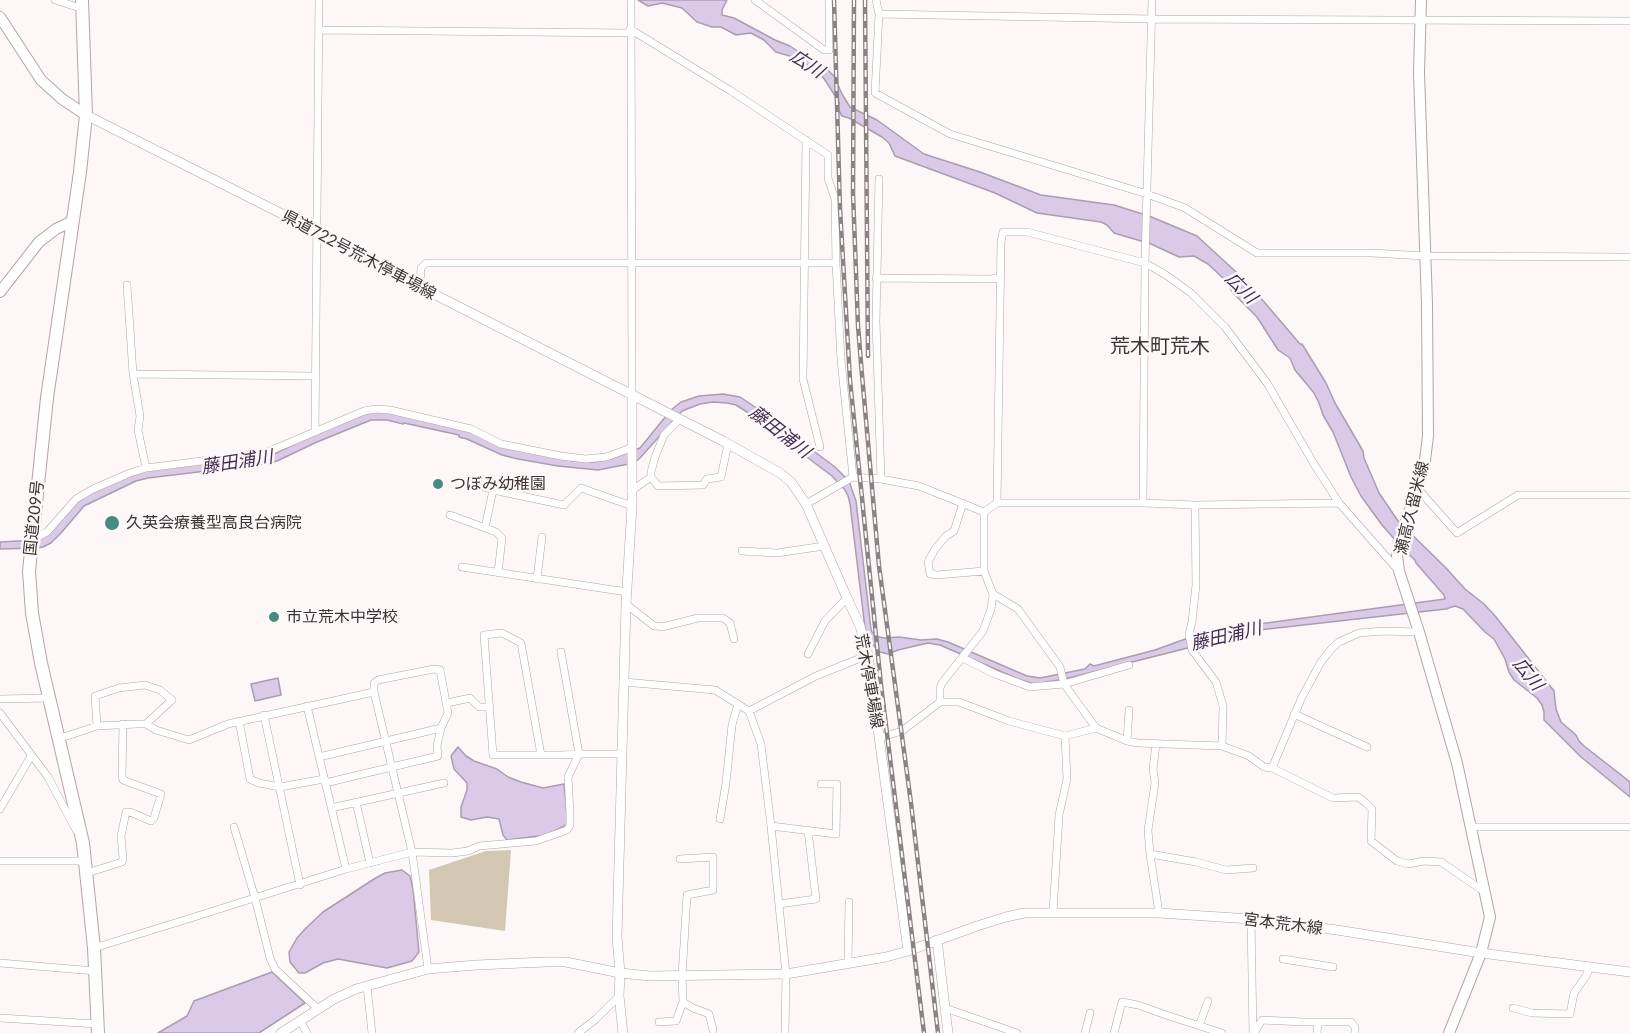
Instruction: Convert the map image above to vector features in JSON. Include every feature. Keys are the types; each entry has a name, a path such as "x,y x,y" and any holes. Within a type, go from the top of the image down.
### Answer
{"highway":[{"name":"国道209号","path":"83,5 86,115 80,172 47,399 29,571 32,614 48,698 83,843 94,948 98,1028"}],"main road":[{"name":"瀬高久留米線","path":"1421,0 1419,72 1427,303 1428,436 1425,460 1397,556 1399,571 1457,763 1490,917 1481,953 1449,1033"},
{"path":"0,17 41,80 62,99 86,115"},
{"name":"県道722号荒木停車場線","path":"86,115 632,395"},
{"path":"0,292 39,242 56,229 73,221"},
{"path":"623,1033 617,937 626,604 632,506 632,395"},
{"name":"荒木停車場線","path":"632,395 780,473 791,482 806,504 860,626 868,655 908,951"},
{"name":"宮本荒木線","path":"937,940 1004,917 1024,913 1159,913 1251,919 1481,953 1630,972"},
{"path":"281,1033 334,999 368,986 428,969 566,962 620,973 650,976 786,974 886,957 937,940 948,1033"}],"street":[{"path":"55,0 83,5"},
{"path":"315,431 319,0"},
{"path":"631,0 632,395"},
{"path":"755,0 824,50 829,50 828,0"},
{"path":"876,0 879,14 875,93 950,134 1147,194 1185,208 1257,253 1630,257"},
{"path":"1143,503 1146,204 1152,0"},
{"path":"879,14 1153,19 1630,21"},
{"path":"319,30 630,29 731,91 828,155 828,178 835,199 842,360 853,477"},
{"path":"806,140 803,379 820,447"},
{"path":"879,179 876,321 881,479"},
{"path":"997,503 1001,242 1003,232 1027,232 1145,260 1191,293 1225,327 1267,383 1314,464 1340,503 1399,571"},
{"path":"420,287 421,268 426,264 836,263"},
{"path":"876,278 1000,278"},
{"path":"127,285 133,374 140,416 138,430 146,468"},
{"path":"133,374 315,376"},
{"path":"32,537 47,532 76,499 130,473 146,468 265,453 364,411 376,409 390,410 471,429 501,444 561,456 586,459 606,457 631,448"},
{"path":"680,420 664,435 654,457 651,477 658,486 703,484 707,479 721,477 728,444"},
{"path":"631,491 651,477"},
{"path":"806,504 853,477 881,479 919,486 984,512"},
{"path":"469,482 494,490 564,505 580,488 632,506"},
{"path":"485,528 494,490"},
{"path":"1416,494 1457,533 1518,495 1630,495"},
{"path":"963,503 954,531 946,536 935,549 928,562 930,574 984,571"},
{"path":"984,512 997,503 1195,505 1340,503"},
{"path":"1195,505 1196,585 1190,634 1192,650 1215,682 1223,706 1222,746"},
{"path":"940,702 942,683 983,631 991,609 993,594 984,571 984,512"},
{"path":"450,515 496,532 502,538 498,573"},
{"path":"537,579 542,537"},
{"path":"742,551 777,553 824,546"},
{"path":"462,567 627,592"},
{"path":"993,594 1018,609 1060,667 1064,684 1096,728 1127,741 1222,746 1249,756 1264,767 1272,768 1334,798 1358,797 1372,809 1371,842 1397,861 1408,864 1424,861 1441,862 1485,892"},
{"path":"808,654 825,621 848,598"},
{"path":"626,604 657,627 698,618 723,618 730,623 734,639"},
{"path":"1272,768 1294,714 1321,662 1339,642 1359,633 1419,632"},
{"path":"541,754 521,643 502,633 484,635 493,755 621,754"},
{"path":"94,948 346,869 412,852 468,851 479,846 536,841 567,830 570,825 568,777 579,754 561,652"},
{"path":"749,711 816,676 868,655"},
{"path":"963,658 995,674 1030,687 1064,684 1130,665"},
{"path":"239,721 250,779 279,787 324,781 392,766 438,756 437,746 441,728 448,713 440,670 434,669 378,680 374,683 374,692 392,766 412,852 428,969"},
{"path":"624,682 716,690 749,711 761,744 771,826 786,974 785,1033"},
{"path":"97,726 95,696 119,688 145,685 160,690 172,700 146,724"},
{"path":"58,739 97,726 146,724 156,730 189,741 239,721 374,692"},
{"path":"0,699 48,698"},
{"path":"447,703 470,698 479,708 490,707"},
{"path":"879,738 902,731 940,702 959,702 1009,721 1065,736 1096,728"},
{"path":"720,819 732,725 738,705"},
{"path":"307,706 346,869"},
{"path":"1127,741 1129,710"},
{"path":"0,713 48,777 83,843"},
{"path":"1294,714 1367,747"},
{"path":"264,716 300,885"},
{"path":"0,861 86,867 122,862 121,836 126,812 151,821 154,818 160,795 123,780 123,724"},
{"path":"319,758 441,728"},
{"path":"1053,913 1059,815 1067,779 1065,736"},
{"path":"1156,744 1155,783 1148,830 1159,913"},
{"path":"0,809 31,756"},
{"path":"331,808 444,783"},
{"path":"771,826 836,834 837,784 821,784"},
{"path":"356,802 370,863"},
{"path":"234,827 275,969 318,1009"},
{"path":"1472,827 1630,827"},
{"path":"779,904 816,899 808,830"},
{"path":"1150,854 1226,870 1253,868"},
{"path":"658,1022 676,1021 683,1002 682,976 687,895 713,890 714,856 680,859"},
{"path":"848,963 849,902"},
{"path":"1251,919 1253,1033"},
{"path":"1283,959 1333,967"},
{"path":"0,963 95,971"},
{"path":"1513,1008 1532,1013 1570,1014 1574,993 1590,967"},
{"path":"368,986 372,1033"},
{"path":"578,1033 619,996"},
{"path":"1199,1026 1208,1001"},
{"path":"683,1002 709,1014 713,1030"},
{"path":"1114,1033 1122,1002 1138,1005 1222,1033"},
{"path":"945,1008 1017,1033"},
{"path":"1085,1033 1090,1013"},
{"path":"0,1018 98,1028"},
{"path":"300,1020 307,1033"},
{"path":"1253,1033 1262,1020 1351,1022 1355,1027 1355,1033"},
{"path":"1317,1033 1318,1022"},
{"path":"993,1024 994,1033"}],"shaded area":[{"path":"511,850 505,931 431,920 429,870 486,851"}],"water":[{"path":"638,0 727,0 722,15 734,18 819,62 834,76 850,107 877,120 924,154 1041,195 1114,205 1149,216 1197,236 1248,283 1302,344 1363,451 1379,493 1398,521 1496,617 1554,691 1556,709 1561,722 1576,735 1584,746 1630,782 1630,797 1581,757 1544,720 1542,705 1537,698 1514,680 1494,639 1463,609 1455,606 1446,609 1259,630 1065,679 1034,684 940,645 928,643 888,654 880,652 870,642 865,628 850,504 845,490 832,476 747,412 736,405 727,403 700,404 682,411 634,463 598,470 518,459 502,455 459,437 459,435 387,420 371,420 277,461 136,481 84,506 51,543 43,547 0,549 0,542 37,540 48,535 72,506 94,491 147,470 270,456 313,435 374,412 389,412 471,432 484,438 573,461 594,462 640,448 671,410 681,402 699,396 723,394 740,397 755,407 835,467 849,481 856,501 871,629 879,637 937,639 1027,676 1040,678 1085,669 1090,664 1094,666 1155,650 1191,637 1259,624 1445,599 1415,560 1382,525 1361,496 1314,393 1295,370 1290,358 1278,350 1257,317 1208,264 1194,256 1179,257 1151,244 1114,233 1101,222 1037,213 995,193 895,156 889,143 882,137 842,116 839,111 839,102 823,77 814,74 806,64 776,52 764,40 751,33 736,35 721,27 712,27 697,22 682,8 662,3 648,6"},
{"path":"278,678 281,695 255,701 251,684"},
{"path":"458,747 474,761 497,769 521,782 543,788 564,784 568,824 547,835 507,840 503,835 499,819 487,817 471,820 461,817 467,783 454,769 451,756"},
{"path":"402,870 410,876 413,889 419,952 412,961 387,968 338,959 323,963 305,973 299,973 290,962 289,952 306,928 323,912 374,879 385,873"},
{"path":"272,972 305,1003 259,1033 158,1033 187,1016 194,1001"}],"railway":[{"path":"834,0 840,209 850,380 881,685 924,1033"},
{"path":"854,0 853,193 858,326 879,566 911,803 938,1033"},
{"path":"865,0 868,356"}],"place":[{"name":"つぼみ幼稚園","path":"438,484"},
{"name":"久英会療養型高良台病院","path":"112,523"},
{"name":"市立荒木中学校","path":"274,617"}],"district":[{"name":"荒木町荒木","path":"1160,347"}],"water label":[{"name":"広川","path":"807,64"},
{"name":"広川","path":"1241,288"},
{"name":"藤田浦川","path":"780,432"},
{"name":"藤田浦川","path":"237,462"},
{"name":"藤田浦川","path":"1226,636"},
{"name":"広川","path":"1528,674"}]}
